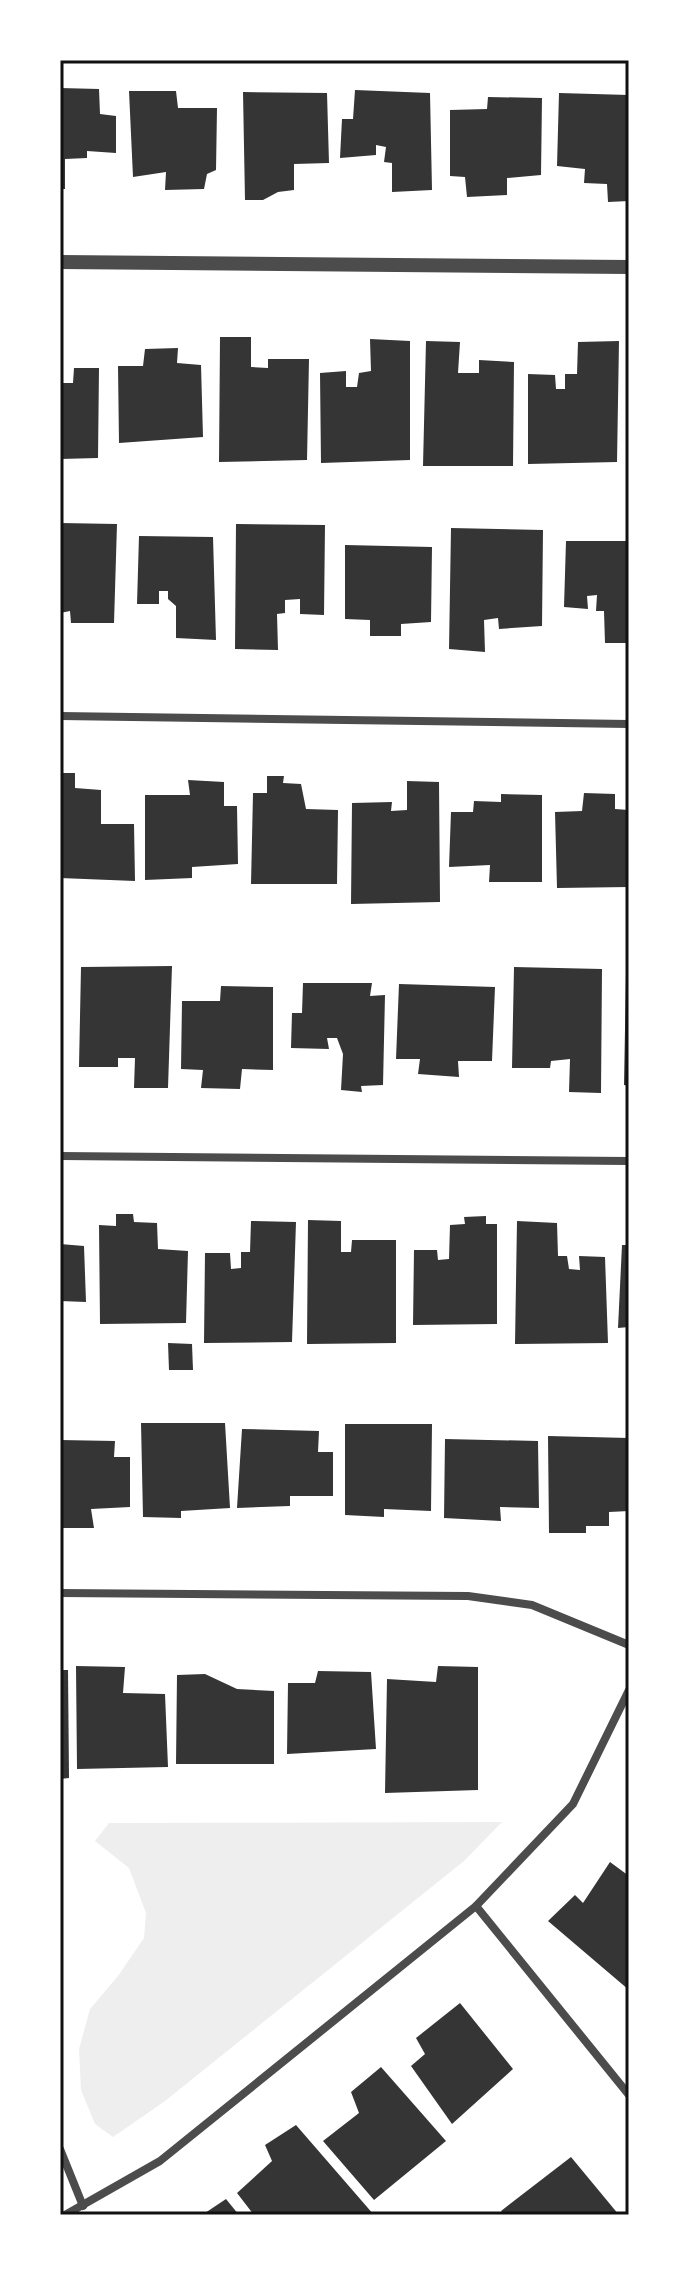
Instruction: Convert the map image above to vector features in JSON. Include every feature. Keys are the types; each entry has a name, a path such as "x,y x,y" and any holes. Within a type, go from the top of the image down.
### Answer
{"street":[{"path":"60,262 629,267"},
{"path":"60,716 629,724"},
{"path":"60,1156 629,1161"},
{"path":"60,1593 468,1596 532,1605 629,1645"},
{"path":"65,2215 160,2161 476,1906 573,1804 629,1690"},
{"path":"476,1906 629,2095"},
{"path":"60,2149 83,2206"}],"shaded area":[{"path":"502,1822 464,1861 165,2101 113,2137 95,2124 81,2090 79,2049 90,2009 144,1938 146,1913 129,1868 95,1841 109,1823"}],"building":[{"path":"60,88 99,89 100,114 116,116 116,153 87,151 87,158 65,159 65,189 60,189"},
{"path":"355,90 430,93 432,190 392,192 392,163 384,162 386,147 376,145 376,155 340,158 342,119 353,119"},
{"path":"129,91 176,91 178,108 217,108 216,170 207,174 204,189 165,190 166,172 133,177"},
{"path":"243,92 327,93 329,163 294,164 294,190 278,192 263,200 245,200"},
{"path":"559,93 629,95 629,201 608,202 607,184 584,183 585,169 557,166"},
{"path":"488,97 542,98 541,175 507,178 507,195 467,197 465,177 450,176 450,110 487,109"},
{"path":"220,337 251,337 251,367 268,368 268,359 309,359 307,460 219,462"},
{"path":"370,339 410,341 410,460 321,463 320,373 346,371 346,387 357,387 359,373 371,371"},
{"path":"426,341 460,342 458,373 479,373 479,360 514,362 513,466 423,466"},
{"path":"619,341 617,462 528,464 528,374 555,375 556,389 565,389 565,374 577,374 578,342"},
{"path":"178,348 177,363 201,365 203,437 119,443 118,366 143,366 145,349"},
{"path":"74,368 99,368 98,458 60,459 60,383 73,383"},
{"path":"60,523 117,524 114,623 71,623 70,611 60,613"},
{"path":"236,524 325,525 324,615 300,614 300,599 285,600 285,613 277,614 278,650 235,649"},
{"path":"451,528 543,530 542,626 499,629 498,618 484,620 485,652 449,649"},
{"path":"139,536 213,537 216,640 176,638 176,606 168,599 168,591 159,591 159,604 137,604"},
{"path":"566,541 629,541 629,643 605,643 604,611 596,611 597,595 587,596 588,609 564,607"},
{"path":"345,545 432,547 431,622 401,624 401,636 370,636 370,620 345,619"},
{"path":"60,773 75,773 75,788 101,790 101,824 134,824 135,881 60,878"},
{"path":"267,776 284,776 283,783 301,784 306,809 338,810 337,884 251,884 253,793 267,793"},
{"path":"188,780 224,782 224,806 237,806 238,864 192,867 192,878 145,880 145,795 190,795"},
{"path":"407,781 439,782 440,902 351,904 352,803 392,802 391,811 407,810"},
{"path":"584,793 615,794 615,809 629,810 629,887 557,888 555,812 582,811"},
{"path":"501,794 542,795 542,882 489,882 490,865 449,867 451,812 473,812 474,801 501,802"},
{"path":"172,966 168,1088 134,1088 135,1058 118,1058 118,1067 79,1067 81,967"},
{"path":"514,967 602,969 601,1093 569,1092 570,1059 551,1061 550,1068 512,1068"},
{"path":"626,974 629,974 629,1086 624,1085"},
{"path":"303,983 372,983 370,996 385,995 383,1085 361,1086 362,1092 341,1090 343,1054 337,1038 327,1038 329,1049 291,1048 292,1013 302,1013"},
{"path":"399,984 495,987 492,1061 458,1061 459,1077 418,1074 420,1059 396,1059"},
{"path":"221,986 273,987 273,1070 242,1069 240,1089 201,1088 203,1070 181,1069 182,1001 220,1001"},
{"path":"116,1214 133,1214 134,1222 157,1223 158,1249 188,1251 186,1323 100,1324 99,1225 116,1226"},
{"path":"486,1216 486,1224 497,1224 497,1324 413,1325 414,1250 437,1250 438,1260 449,1259 450,1225 465,1224 464,1217"},
{"path":"308,1220 341,1221 341,1252 351,1252 352,1240 396,1240 396,1343 307,1344"},
{"path":"251,1221 296,1222 292,1342 204,1343 205,1253 230,1253 231,1269 241,1268 241,1252 250,1252"},
{"path":"517,1221 557,1223 558,1256 567,1256 569,1269 580,1270 579,1256 605,1257 608,1343 515,1344"},
{"path":"60,1244 84,1246 86,1302 60,1301"},
{"path":"622,1245 629,1245 629,1327 618,1328"},
{"path":"168,1343 192,1344 193,1370 169,1370"},
{"path":"141,1423 225,1423 230,1508 181,1511 181,1518 143,1517"},
{"path":"345,1424 432,1424 431,1511 384,1509 384,1517 345,1515"},
{"path":"242,1429 319,1431 318,1452 333,1452 333,1496 290,1496 290,1506 237,1508"},
{"path":"548,1436 629,1438 629,1511 609,1512 609,1526 586,1526 586,1533 549,1533"},
{"path":"445,1439 538,1441 539,1508 500,1507 501,1521 444,1518"},
{"path":"60,1440 115,1441 114,1457 130,1457 130,1507 91,1509 94,1528 60,1528"},
{"path":"76,1666 125,1667 123,1693 165,1694 168,1767 77,1769"},
{"path":"438,1666 478,1667 478,1790 385,1793 387,1679 436,1682"},
{"path":"60,1670 68,1670 69,1778 60,1779"},
{"path":"318,1671 371,1672 376,1749 287,1754 288,1683 315,1683"},
{"path":"205,1674 237,1689 274,1691 274,1764 176,1764 177,1675"},
{"path":"610,1862 629,1876 629,1990 548,1921 575,1895 583,1903"},
{"path":"460,2003 513,2069 452,2124 411,2066 425,2054 416,2038"},
{"path":"381,2067 446,2141 374,2200 323,2141 359,2113 351,2092"},
{"path":"296,2125 374,2215 254,2215 237,2193 272,2161 265,2145"},
{"path":"571,2157 619,2215 504,2215 501,2211"},
{"path":"226,2199 239,2215 202,2215"}]}
